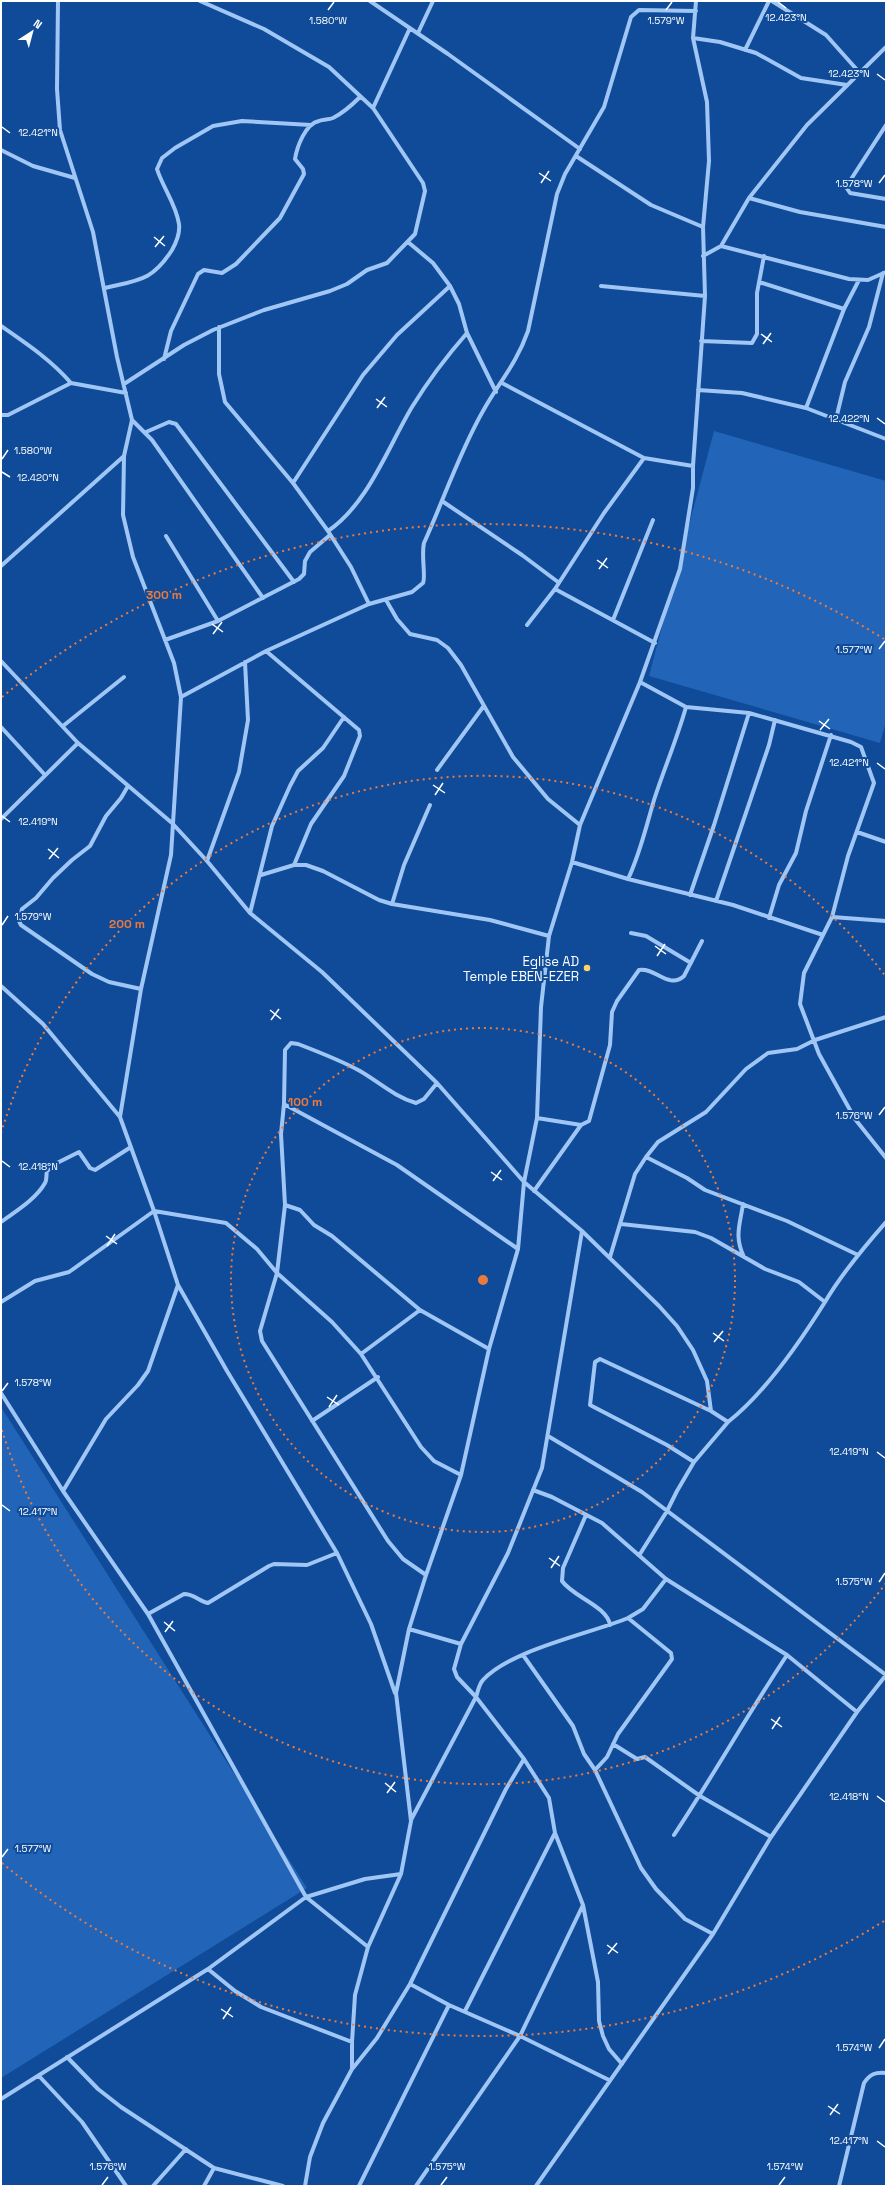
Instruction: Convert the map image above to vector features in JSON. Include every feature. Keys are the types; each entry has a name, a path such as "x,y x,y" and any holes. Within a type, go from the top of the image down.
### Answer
{"street":[{"path":"58,1 57,89 60,130 93,232 105,288 117,357 132,420 124,456 123,514 133,557 174,663 181,697 171,855 141,989 120,1117"},
{"path":"124,384 184,345 219,327 264,310 330,291 347,284 367,270 387,263 408,242 416,229 425,196 425,187 373,108 329,66 264,29 200,1"},
{"path":"370,1 418,33 580,149"},
{"path":"418,33 433,1"},
{"path":"396,1693 409,1629 461,1475 489,1349 518,1248 524,1182 537,1118 542,1006 548,936 572,862 580,825 640,682 680,569 693,488 693,466 705,296 703,227 710,160 707,102 693,38 696,1"},
{"path":"745,50 771,1 826,35 859,72"},
{"path":"181,697 266,651 369,604 412,592 423,583 422,550 473,430 520,353 528,331 558,194 565,174 604,107 622,44 634,13 639,10 696,11"},
{"path":"373,108 410,28"},
{"path":"693,38 720,42 756,53 801,78 847,84"},
{"path":"703,256 721,246 749,198 807,125 886,47"},
{"path":"164,359 170,330 198,274 204,270 222,273 230,269 247,254 280,218 304,174 295,157 299,145 311,125 318,121 336,117 360,96"},
{"path":"105,288 141,279 153,274 162,265 174,246 179,225 175,209 157,169 162,158 175,148 213,126 242,121 311,125"},
{"path":"886,125 846,187 849,192 854,194 886,199"},
{"path":"1,150 33,166 75,178"},
{"path":"576,156 651,205 703,227"},
{"path":"749,198 808,213 886,227"},
{"path":"408,242 430,260 442,273 450,286 459,304 467,334 496,392"},
{"path":"721,246 859,280 868,280 885,272"},
{"path":"701,341 752,343 754,341 757,334 756,313 764,256"},
{"path":"836,419 846,382 869,327 885,272"},
{"path":"806,408 844,309 859,280"},
{"path":"760,282 844,309"},
{"path":"293,483 362,375 397,335 450,286"},
{"path":"601,286 705,296"},
{"path":"1,326 39,352 56,366 72,383 126,393"},
{"path":"219,327 219,374 225,402 293,483 329,533 352,567 369,604"},
{"path":"165,640 218,621 294,582 304,574 305,561 310,552 352,508 373,478 430,378 467,334"},
{"path":"1,415 8,415 72,383"},
{"path":"502,383 644,458 693,466"},
{"path":"698,390 742,393 806,408 886,439"},
{"path":"132,420 146,432 263,598"},
{"path":"146,432 169,422 176,424 294,582"},
{"path":"1,566 124,456"},
{"path":"527,625 555,588 604,513 644,458"},
{"path":"442,501 522,555 558,582"},
{"path":"613,620 653,520"},
{"path":"166,536 218,621"},
{"path":"555,588 655,643"},
{"path":"386,600 397,619 410,634 437,640 448,648 462,664 483,707 518,763 548,799 580,825"},
{"path":"266,651 344,717 358,730 360,736 344,776 311,824 294,865"},
{"path":"1,661 78,743 172,823 207,861 250,913 322,972 437,1083 524,1182 610,1257 677,1326 693,1350 707,1381 711,1411"},
{"path":"207,861 229,806 239,772 248,720 245,662"},
{"path":"63,726 124,678"},
{"path":"640,682 686,707 749,712 831,735 861,747 874,779 848,856 832,917 804,973 801,986 802,1010 815,1040 819,1054 855,1119 886,1158"},
{"path":"437,770 483,707"},
{"path":"628,879 675,746 686,707"},
{"path":"690,895 714,826 749,712"},
{"path":"250,913 261,875 272,826 290,786 298,771 323,748 344,717"},
{"path":"716,901 769,745 775,720"},
{"path":"1,728 45,775"},
{"path":"769,918 779,885 796,853 806,811 831,735"},
{"path":"1,819 78,743"},
{"path":"128,786 121,798 106,816 90,846 72,860 36,898 22,909 19,921 21,925 92,974 108,982 141,989"},
{"path":"392,904 404,865 430,805"},
{"path":"857,832 886,842"},
{"path":"572,862 628,879 733,905 769,918 823,934"},
{"path":"261,875 294,865 315,867 379,900 392,904 490,920 548,936"},
{"path":"832,917 886,921"},
{"path":"631,933 646,936 691,963"},
{"path":"534,1191 581,1125 589,1121 610,1045 612,1012 630,981 639,970 643,969 672,981 680,980 691,963 702,941"},
{"path":"1,986 42,1024 120,1117 154,1211 178,1285 227,1371 337,1553 371,1624 396,1693 411,1821 402,1874 368,1947 355,1995 352,2069"},
{"path":"610,1257 635,1174 658,1142 706,1112 730,1085 756,1060 768,1053 797,1049 815,1040 886,1017"},
{"path":"426,1575 403,1559 388,1541 262,1341 260,1330 277,1273 285,1205 281,1134 284,1104 285,1050 291,1043 298,1044 339,1061 411,1102 420,1102 437,1083"},
{"path":"284,1104 396,1166 518,1248"},
{"path":"537,1118 581,1125"},
{"path":"1,1222 20,1208 46,1182 48,1171 63,1160 79,1152 90,1168 95,1170 131,1147"},
{"path":"646,1157 687,1178 705,1190 787,1221 858,1255"},
{"path":"743,1204 738,1244 744,1257"},
{"path":"285,1205 300,1210 314,1225 332,1236 420,1310 489,1349"},
{"path":"1,1302 35,1282 69,1272 154,1211 226,1223 257,1250 277,1273 317,1308 361,1354 378,1377 421,1447 434,1461 461,1475"},
{"path":"640,1554 668,1511 677,1491 694,1462 728,1422 746,1408 801,1339 858,1255 886,1222"},
{"path":"621,1224 696,1232 711,1238 764,1268 799,1282 825,1302"},
{"path":"582,1231 542,1468 508,1553 461,1644 454,1669 457,1677 476,1697 524,1758 549,1798 555,1833 583,1905 598,1982 600,2020 603,2036 609,2049 622,2064"},
{"path":"63,1491 106,1419 138,1385 148,1371 178,1285"},
{"path":"361,1354 420,1310"},
{"path":"694,1462 667,1445 590,1405 595,1362 597,1359 600,1359 711,1411 728,1422"},
{"path":"312,1421 378,1377"},
{"path":"1,1393 63,1491 148,1614 306,1897 368,1947"},
{"path":"536,2186 713,1934 771,1837 857,1712 886,1675 642,1492 548,1436"},
{"path":"533,1490 552,1497 602,1523 640,1554 666,1579 787,1655 857,1712"},
{"path":"586,1515 563,1568 562,1581 572,1592 600,1610 609,1621 610,1625"},
{"path":"148,1614 184,1594 191,1594 202,1602 208,1603 274,1564 307,1565 337,1553"},
{"path":"411,1821 476,1697 482,1681 492,1672 523,1655 628,1618 643,1609 666,1579"},
{"path":"594,1770 606,1757 618,1734 672,1658 671,1653 628,1618"},
{"path":"409,1629 461,1644"},
{"path":"523,1655 573,1726 584,1754 594,1770 641,1868 656,1889 685,1919 713,1934"},
{"path":"674,1835 700,1796 757,1700 787,1655"},
{"path":"613,1744 637,1759 645,1757 700,1796 771,1837"},
{"path":"305,2186 310,2157 323,2123 352,2069 377,2038 410,1984 506,1789 524,1758"},
{"path":"465,2011 555,1833"},
{"path":"1,2099 40,2076 67,2057 208,1969 306,1897 364,1879 402,1874"},
{"path":"416,2186 520,2036 583,1905"},
{"path":"208,1969 235,1991 261,2007 352,2042"},
{"path":"410,1984 448,2005 465,2011 520,2036 609,2080"},
{"path":"359,2186 448,2005"},
{"path":"67,2057 98,2089 121,2107 214,2168 282,2186"},
{"path":"839,2186 864,2083 869,2076 876,2072 886,2072"},
{"path":"40,2076 82,2122 126,2186"},
{"path":"153,2186 186,2149"},
{"path":"204,2186 214,2168"}],"shaded area":[{"path":"714,431 886,481 886,722 880,743 649,676"},
{"path":"1,1407 307,1888 1,2078"}],"place":[{"name":"Eglise AD Temple EBEN-EZER","path":"587,968"}]}
